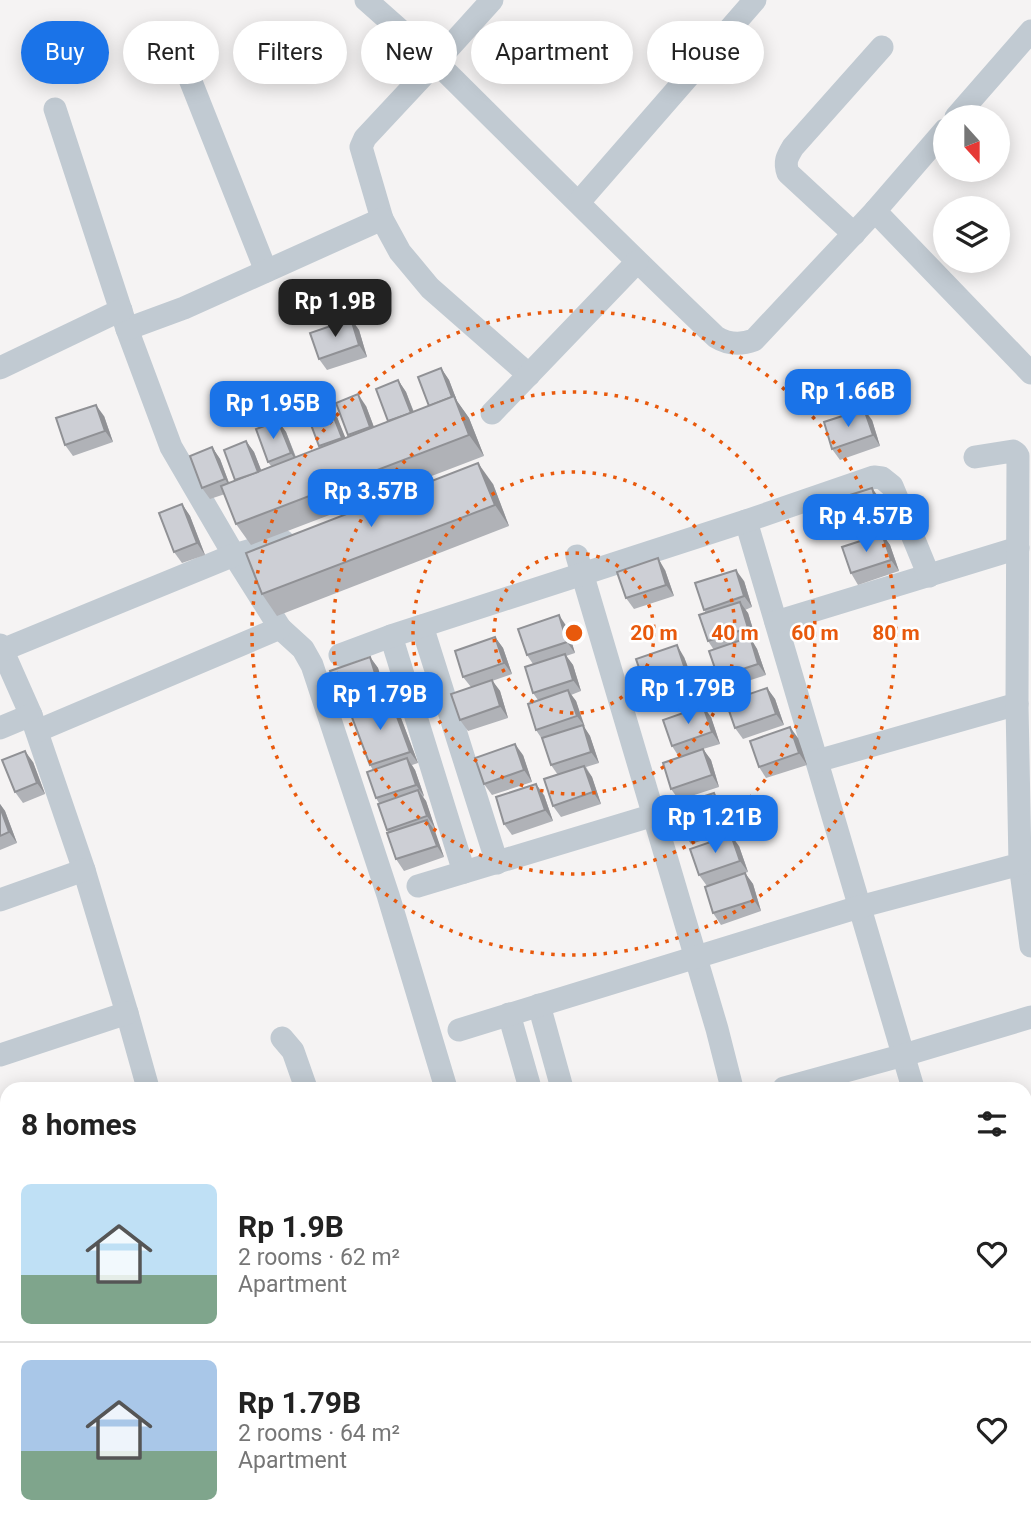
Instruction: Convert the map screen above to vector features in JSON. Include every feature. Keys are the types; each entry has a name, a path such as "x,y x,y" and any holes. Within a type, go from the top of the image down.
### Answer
{"street":[{"path":"366,0 390,21"},
{"path":"457,39 492,0"},
{"path":"579,202 755,0"},
{"path":"966,105 1031,31"},
{"path":"853,234 788,173 786,158 882,47"},
{"path":"457,83 637,262 716,337 726,343 754,340 875,211 933,144"},
{"path":"192,84 266,271"},
{"path":"415,84 365,138 361,148 382,219 400,252 430,288 529,374"},
{"path":"55,109 124,320 171,447 280,628 303,649 312,665 388,895 438,1082"},
{"path":"875,211 1030,372"},
{"path":"0,368 124,320 164,317 382,219"},
{"path":"492,413 637,262"},
{"path":"975,457 1013,451 1018,456 1017,704 1031,946"},
{"path":"340,655 580,565 746,521 874,477 882,478 892,486 929,576"},
{"path":"746,521 911,1082"},
{"path":"146,1082 84,870 34,723 1,648 234,555 299,536"},
{"path":"776,622 1018,548"},
{"path":"580,565 730,1082"},
{"path":"422,625 497,863"},
{"path":"0,728 34,723 280,628"},
{"path":"391,636 464,872"},
{"path":"817,761 1017,704"},
{"path":"418,886 654,815"},
{"path":"459,1030 859,907 1026,862"},
{"path":"0,900 84,870"},
{"path":"539,1005 560,1082"},
{"path":"0,1055 127,1013"},
{"path":"509,1014 528,1082"},
{"path":"806,1082 1031,1017"},
{"path":"282,1038 293,1051 304,1082"}],"building":[{"path":"351,319 359,345 319,359 310,333"},
{"path":"441,368 452,397 429,406 418,377"},
{"path":"398,380 411,413 388,421 376,389"},
{"path":"358,394 370,427 348,435 336,403"},
{"path":"454,396 469,435 236,524 221,486"},
{"path":"96,405 105,431 65,445 56,418"},
{"path":"329,405 342,438 319,446 307,414"},
{"path":"864,409 873,435 832,449 824,422"},
{"path":"278,421 291,453 268,462 256,429"},
{"path":"246,441 258,472 235,480 224,450"},
{"path":"212,447 225,479 202,488 190,456"},
{"path":"478,463 495,505 262,594 246,553"},
{"path":"872,488 880,514 840,527 831,501"},
{"path":"182,504 197,543 174,552 159,513"},
{"path":"882,534 891,560 851,573 842,547"},
{"path":"658,558 666,585 626,598 617,572"},
{"path":"736,570 744,596 704,610 695,583"},
{"path":"740,602 748,628 708,641 699,615"},
{"path":"559,615 567,642 527,655 518,629"},
{"path":"495,637 504,663 463,677 455,651"},
{"path":"750,637 758,664 718,677 709,651"},
{"path":"677,645 686,672 645,685 636,659"},
{"path":"565,654 573,680 533,693 525,667"},
{"path":"370,657 378,683 338,697 330,671"},
{"path":"492,680 500,706 460,720 451,694"},
{"path":"767,688 776,714 735,728 726,702"},
{"path":"568,690 577,716 536,730 528,704"},
{"path":"390,698 410,752 370,765 350,712"},
{"path":"703,706 712,732 672,746 663,720"},
{"path":"583,725 591,752 551,765 542,738"},
{"path":"790,727 799,753 759,767 750,741"},
{"path":"515,744 524,770 484,784 475,758"},
{"path":"703,749 712,775 671,789 663,763"},
{"path":"25,751 37,783 15,792 2,760"},
{"path":"407,758 416,785 376,798 367,772"},
{"path":"584,766 593,792 553,806 544,779"},
{"path":"536,784 545,810 504,824 496,797"},
{"path":"418,790 427,816 387,830 378,804"},
{"path":"714,793 724,819 683,833 674,806"},
{"path":"0,807 9,832 0,836"},
{"path":"427,820 437,846 396,859 387,833"},
{"path":"731,835 740,861 699,875 690,849"},
{"path":"745,873 754,900 713,913 705,887"}]}
